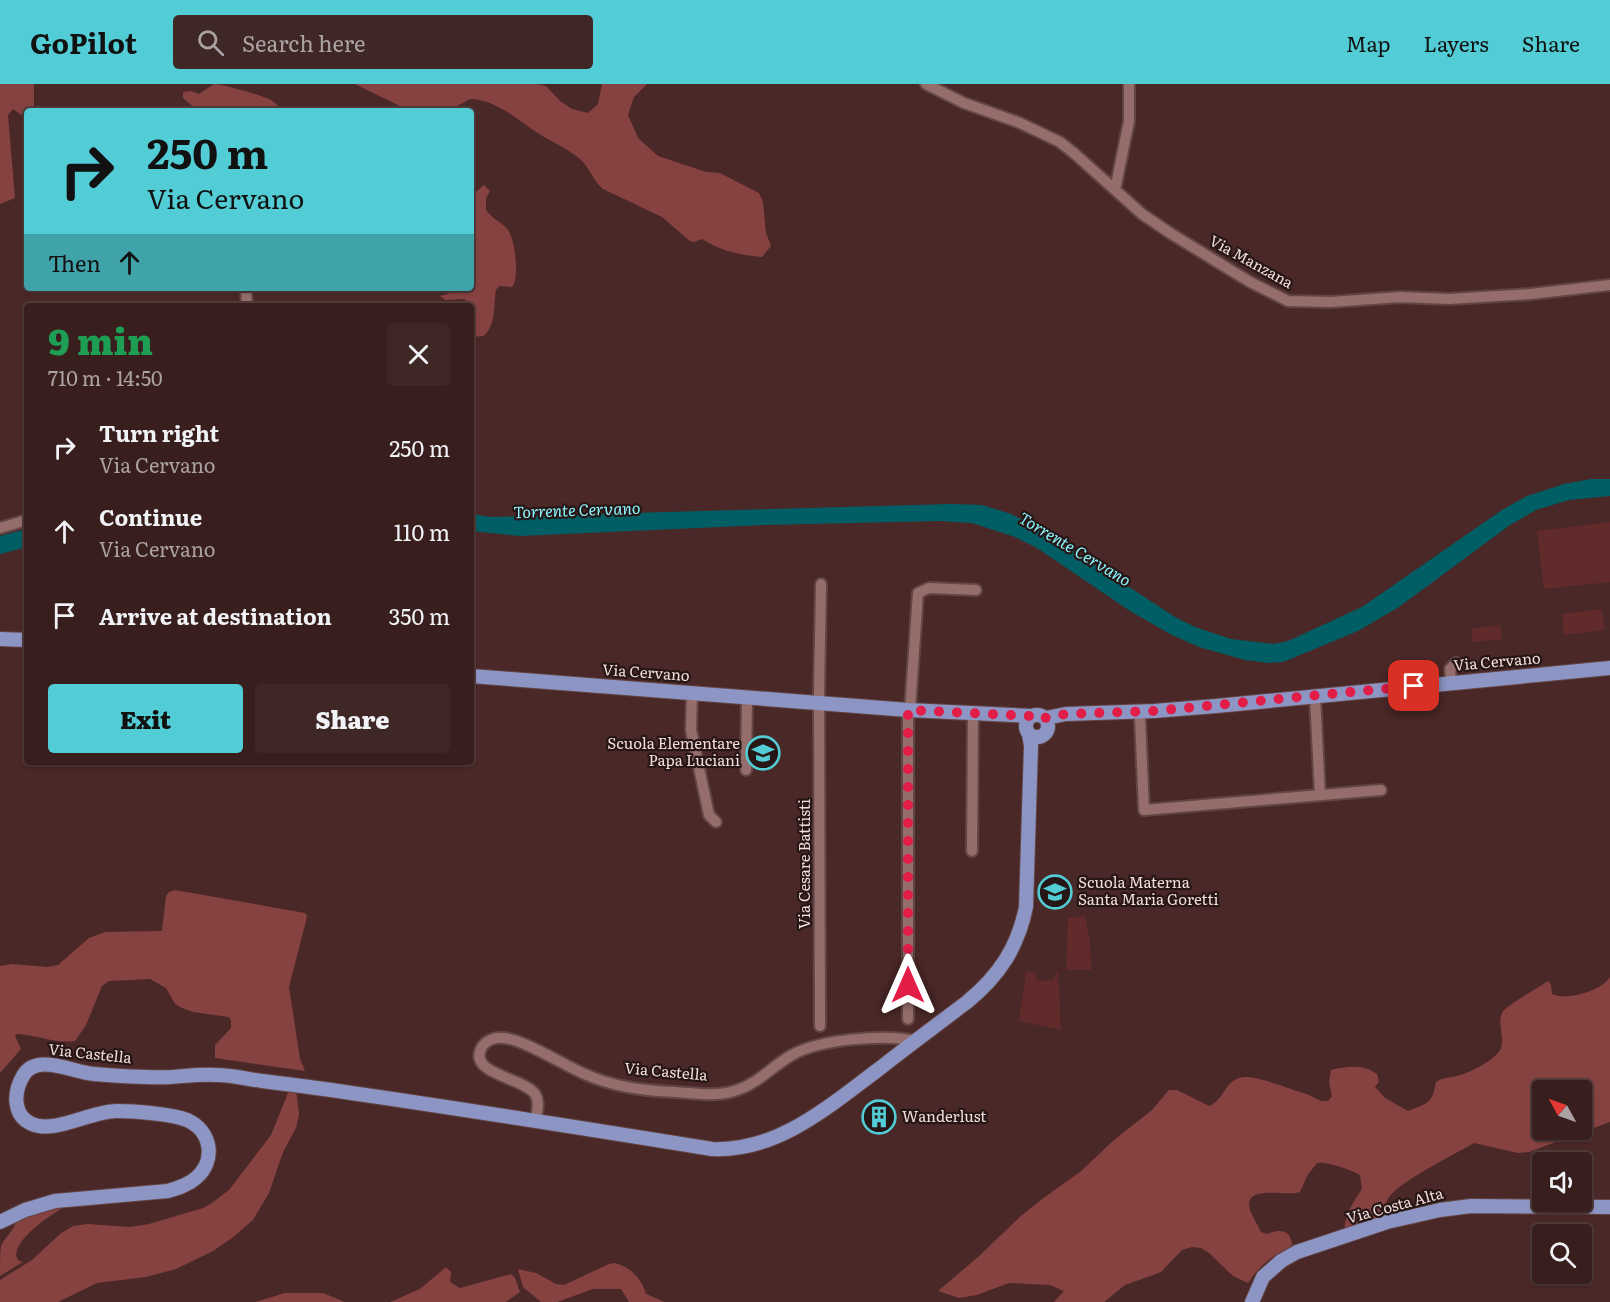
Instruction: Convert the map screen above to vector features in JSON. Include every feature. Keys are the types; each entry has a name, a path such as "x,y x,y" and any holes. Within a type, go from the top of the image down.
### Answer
{"main road":[{"path":"0,639 24,640"},
{"name":"Via Cervano","path":"1046,727 1076,714 1154,711 1610,668"},
{"name":"Via Cervano","path":"474,676 909,710 1002,715 1029,726"},
{"path":"1029,790 1029,726 1037,714 1046,727"},
{"path":"1029,726 1040,737 1046,727"},
{"path":"1029,790 1046,727"},
{"name":"Via Castella","path":"0,1222 25,1210 55,1201 168,1191 183,1187 197,1177 206,1164 210,1152 203,1131 189,1121 175,1117 116,1111 79,1118 62,1125 45,1127 34,1125 25,1120 17,1110 16,1100 23,1076 31,1068 47,1064 90,1074 170,1077 218,1075 536,1120 712,1149 746,1147 772,1139 807,1121 916,1041 986,985 1002,967 1017,939 1023,920 1027,891 1029,790"},
{"name":"Via Costa Alta","path":"1252,1302 1263,1277 1281,1261 1297,1252 1387,1222 1440,1210 1471,1206 1610,1207"}],"street":[{"name":"Via Manzana","path":"926,84 964,103 1020,123 1059,142 1076,154 1142,214 1250,282 1288,301 1331,302 1400,297 1449,299 1530,294 1610,285"},
{"path":"1115,190 1129,121 1129,84"},
{"path":"0,528 24,521"},
{"path":"819,702 821,584"},
{"path":"908,1019 909,710 918,593 929,588 976,590"},
{"path":"1451,682 1450,669 1456,663"},
{"path":"692,693 692,737 709,815 716,822"},
{"path":"1314,696 1320,795"},
{"path":"746,770 747,697"},
{"name":"Via Cesare Battisti","path":"819,702 820,1026"},
{"path":"972,851 973,714"},
{"path":"1140,719 1144,810 1381,790"},
{"name":"Via Castella","path":"536,1120 537,1099 534,1092 520,1082 484,1067 479,1055 486,1042 494,1038 511,1039 587,1075 626,1086 661,1091 721,1094 747,1086 791,1055 817,1044 894,1037 916,1041"}],"shaded area":[{"path":"0,84 34,84 34,108 24,108 24,117 13,109 8,115 15,198 0,204"},
{"path":"214,84 264,97 280,108 195,108 183,98 183,92 191,91 199,94"},
{"path":"355,84 536,84 546,86 560,101 572,109 588,113 598,104 602,84 647,84 634,97 628,115 638,138 658,156 706,172 720,173 759,193 763,202 766,233 771,246 762,257 730,252 702,239 690,241 662,217 603,189 576,156 490,103 470,99 454,108 404,108"},
{"path":"484,185 490,191 486,198 486,210 506,227 511,235 516,258 516,276 512,287 499,286 496,290 491,326 484,336 474,337 474,303 469,303 464,299 445,300 440,296 452,291 474,291 474,193"},
{"path":"1610,522 1610,582 1544,589 1537,531"},
{"path":"1602,609 1605,630 1564,635 1562,614"},
{"path":"1500,625 1502,639 1472,642 1471,629"},
{"path":"175,890 305,913 306,921 289,987 300,1059 305,1071 215,1058 215,1045 231,1028 229,1017 193,1012 182,1008 175,1004 166,988 150,979 109,981 102,986 86,1025 75,1041 17,1034 15,1036 21,1049 0,1073 0,966 12,964 48,967 58,965 89,938 105,932 162,931 166,896"},
{"path":"1085,916 1090,940 1091,970 1066,970 1068,918"},
{"path":"1058,971 1061,1030 1019,1021 1026,972 1034,973 1038,981 1053,980"},
{"path":"1610,977 1610,1122 1592,1129 1592,1080 1532,1080 1532,1140 1561,1140 1529,1152 1518,1153 1474,1143 1401,1186 1387,1201 1384,1220 1344,1232 1347,1214 1362,1189 1360,1175 1339,1166 1317,1163 1307,1176 1300,1192 1259,1194 1253,1196 1249,1202 1250,1210 1261,1232 1267,1234 1277,1231 1285,1232 1292,1241 1292,1247 1267,1261 1248,1283 1233,1276 1209,1253 1201,1248 1192,1247 1182,1250 1161,1272 1125,1285 1104,1302 1054,1302 1064,1291 1050,1285 1009,1283 977,1295 959,1298 938,1291 1021,1216 1080,1172 1114,1140 1152,1110 1169,1090 1177,1090 1209,1106 1218,1100 1230,1083 1245,1077 1262,1080 1328,1101 1332,1096 1329,1082 1331,1070 1355,1067 1377,1074 1379,1082 1375,1087 1385,1098 1408,1111 1431,1099 1436,1082 1474,1070 1498,1053 1502,1044 1500,1023 1502,1013 1516,1001 1548,981 1552,994 1558,996 1574,995 1600,987"},
{"path":"290,1088 296,1089 299,1114 296,1128 283,1152 269,1193 253,1220 232,1238 213,1251 176,1269 146,1277 97,1283 58,1302 0,1302 0,1280 32,1260 60,1234 73,1226 87,1224 131,1227 203,1208 212,1203 229,1190 271,1135"},
{"path":"71,1203 29,1233 18,1248 16,1256 19,1261 23,1262 0,1276 1,1246 17,1217"},
{"path":"615,1263 635,1274 646,1294 665,1302 629,1302 621,1289 593,1289 557,1302 541,1302 523,1287 518,1269 536,1273 556,1284 564,1285"},
{"path":"446,1267 451,1272 450,1282 460,1288 511,1274 520,1292 506,1302 390,1302 420,1289"},
{"path":"285,1293 323,1293 345,1302 255,1302"}],"water":[{"path":"1591,479 1610,479 1610,496 1569,500 1536,510 1510,525 1399,607 1358,631 1283,662 1268,663 1245,660 1199,647 1170,634 1130,611 1037,548 1015,537 972,523 940,521 765,525 520,536 474,531 474,514 491,517 982,505 1011,514 1042,530 1175,617 1195,627 1231,639 1274,644 1288,641 1362,607 1502,510 1527,496 1564,484"},
{"path":"24,530 24,548 0,554 0,536"}],"place":[{"name":"Scuola Elementare Papa Luciani","path":"763,753"},
{"name":"Scuola Materna Santa Maria Goretti","path":"1055,892"},
{"name":"Wanderlust","path":"879,1117"}],"route":[{"path":"908,985 908,710 1031,716 1037,714 1046,718 1066,714 1216,706 1414,686"}],"water label":[{"name":"Torrente Cervano","path":"577,510"},
{"name":"Torrente Cervano","path":"1075,549"}]}
